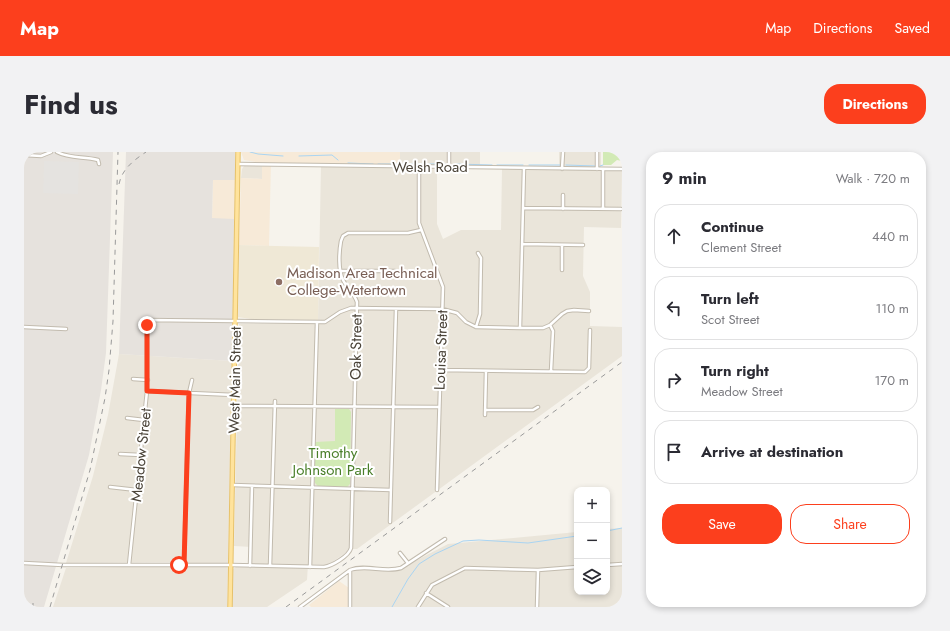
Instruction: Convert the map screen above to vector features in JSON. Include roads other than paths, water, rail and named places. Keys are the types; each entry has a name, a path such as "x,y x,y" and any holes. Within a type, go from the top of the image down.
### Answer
{"main road":[{"name":"West Main Street","path":"230,607 238,152"}],"street":[{"path":"24,155 41,156 51,152"},
{"path":"57,152 64,156 98,160 99,164"},
{"path":"449,152 449,167"},
{"path":"562,168 563,152"},
{"path":"597,152 597,169"},
{"name":"Welsh Road","path":"238,164 622,169"},
{"name":"Louisa Street","path":"419,167 418,218 421,230 442,281 443,293 437,490"},
{"path":"520,328 524,168"},
{"path":"603,169 603,209"},
{"path":"563,195 563,209"},
{"path":"523,208 621,209"},
{"name":"Oak Street","path":"310,567 330,566 350,552 351,543 356,298 344,281 340,271 341,241 346,234 412,233 421,230"},
{"path":"522,244 583,246"},
{"path":"562,245 562,270"},
{"path":"476,327 480,308 481,258 478,253"},
{"path":"340,271 394,271"},
{"path":"236,322 325,322 343,310 351,308 442,310 457,313 466,322 476,327 539,328 550,325 567,311 589,311"},
{"path":"390,522 396,309"},
{"name":"Meadow Street","path":"129,565 148,380 148,320 236,322"},
{"path":"24,563 63,565 231,565 310,567 317,322"},
{"path":"550,325 553,331 551,372"},
{"path":"24,327 66,329"},
{"path":"440,370 586,372 589,368 590,330"},
{"path":"485,414 486,371"},
{"path":"133,379 148,380"},
{"path":"184,565 189,393 192,380"},
{"path":"147,391 234,395"},
{"path":"270,566 275,401"},
{"path":"234,406 439,407"},
{"path":"485,410 533,410 538,407"},
{"path":"127,418 144,420"},
{"path":"120,454 141,455"},
{"path":"233,485 391,490"},
{"path":"250,566 252,486"},
{"path":"110,487 137,490"},
{"path":"300,607 350,570 357,568 393,570 401,568 446,539"},
{"path":"400,553 408,563"},
{"path":"610,565 622,564"},
{"path":"418,607 432,585 465,568 538,570 574,567"},
{"path":"350,570 350,607"},
{"path":"537,607 538,570"},
{"path":"426,593 448,607"}],"waterway":[{"path":"250,152 283,156"},
{"path":"299,156 332,155 338,160"},
{"path":"348,163 373,164"},
{"path":"378,164 445,164"},
{"path":"456,164 492,165"},
{"path":"497,165 523,165"},
{"path":"529,165 561,165"},
{"path":"566,165 595,166"},
{"path":"610,530 622,528"},
{"path":"392,607 408,579 419,564 435,554 463,541 479,540 528,543 574,536"}],"railway":[{"path":"50,607 90,470 105,398 113,321 118,152"},
{"path":"119,184 126,169 146,152"},
{"path":"286,607 622,362"}],"place":[{"name":"Madison Area Technical College-Watertown","path":"279,282"}],"park label":[{"name":"Timothy Johnson Park","path":"333,462"}]}
